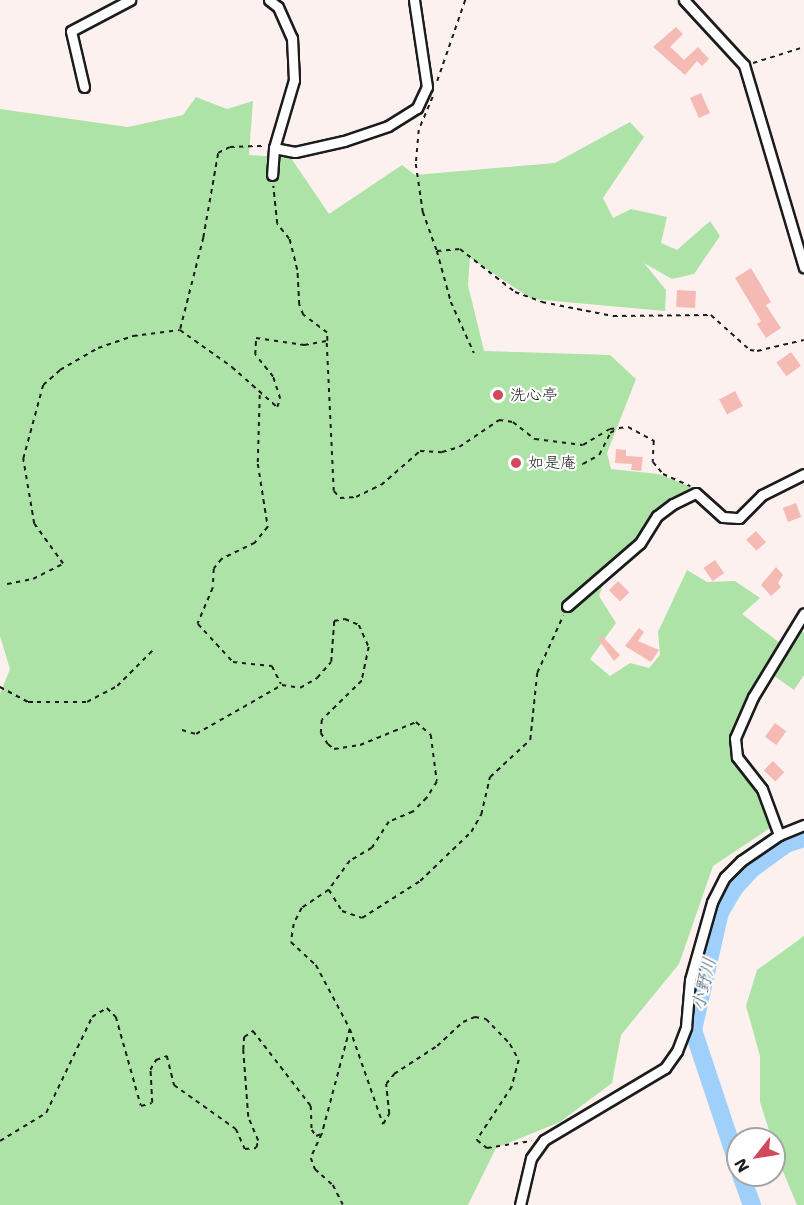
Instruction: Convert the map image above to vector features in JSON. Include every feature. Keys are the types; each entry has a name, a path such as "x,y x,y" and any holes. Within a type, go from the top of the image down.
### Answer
{"street":[{"path":"84,87 71,31 130,0"},
{"path":"269,0 278,7 292,38 294,80 274,148 272,175"},
{"path":"274,148 295,152 344,141 388,126 417,108 427,87 414,0"},
{"path":"684,0 744,66 804,267"},
{"path":"567,606 640,543 657,516 696,493 723,517 739,519 762,495 804,474"},
{"path":"779,835 762,789 737,757 735,738 753,697 804,613"},
{"path":"520,1205 531,1158 544,1140 665,1068 677,1052 686,1027 690,980 712,902 725,877 741,861 779,835 804,825"}],"path":[{"path":"436,82 465,0"},
{"path":"744,66 804,47"},
{"path":"434,92 419,130 416,164 423,212 452,302 474,352"},
{"path":"180,330 203,238 218,153 222,149 254,145 274,148"},
{"path":"272,175 277,224 289,239 297,270 299,305 303,315 327,333 334,491 340,498 356,497 381,485 420,451 442,452 459,447 499,420 513,423 535,439 561,444 583,445 618,428 628,427 654,441 653,462 663,474 692,487 696,493"},
{"path":"437,250 460,249 515,292 542,302 613,316 711,315 750,350 757,351 804,340"},
{"path":"7,584 33,579 63,564 33,524 23,459 43,385 98,348 133,336 180,330 232,367 260,394 277,406 280,399 273,377 255,355 256,338 304,345 327,342"},
{"path":"260,394 258,464 268,527 255,543 222,559 214,569 213,588 198,624 233,662 272,666 282,685"},
{"path":"555,468 583,464 599,455 610,433 618,428"},
{"path":"329,890 342,910 362,918 420,880 471,832 481,815 490,777 530,740 537,673 567,606"},
{"path":"182,730 196,734 212,727 282,685 300,688 317,678 331,662 334,621 345,619 359,626 369,647 362,681 322,720 321,733 334,749 360,745 416,722 431,735 437,782 413,812 389,822 372,848 350,861 329,890 302,908 291,942 316,965 350,1029 382,1124 389,1114 386,1084 394,1074 437,1046 463,1022 475,1017 486,1019 510,1044 519,1060 512,1088 477,1140 487,1148 544,1140"},
{"path":"0,687 28,702 87,702 117,687 153,650"},
{"path":"0,1141 46,1113 92,1017 107,1008 116,1017 141,1106 152,1103 150,1070 156,1060 167,1056 174,1085 236,1129 245,1149 255,1148 258,1141 248,1117 243,1050 244,1037 253,1031 312,1106 312,1130 315,1136 322,1134"},
{"path":"343,1205 333,1185 315,1169 311,1158 322,1134 350,1029"}],"green space":[{"path":"196,97 227,109 253,101 249,155 291,158 329,214 402,165 415,175 555,163 630,122 644,137 603,198 613,218 631,209 667,217 661,243 677,250 710,221 720,236 694,274 672,279 644,263 666,290 665,311 532,299 470,258 468,285 484,351 610,355 636,379 607,453 611,469 658,474 692,487 690,496 658,509 607,574 599,596 616,623 590,659 610,676 630,663 649,668 660,655 658,632 687,570 707,582 735,581 760,598 742,614 785,647 797,626 804,633 804,675 794,690 770,673 735,738 733,759 762,789 770,828 713,866 679,964 621,1035 612,1083 560,1122 496,1148 468,1205 0,1205 0,694 10,669 0,636 0,109 128,127 183,115"},
{"path":"804,936 804,1205 797,1205 786,1179 786,1127 768,1127 760,1102 760,1056 746,1006 757,970"}],"building":[{"path":"676,27 683,34 670,47 684,60 698,47 709,59 702,66 697,61 685,75 653,47"},
{"path":"701,93 710,113 699,118 690,98"},
{"path":"751,268 771,302 766,305 781,328 766,338 757,324 761,321 735,278"},
{"path":"677,290 696,291 695,308 676,307"},
{"path":"791,352 801,366 786,376 776,363"},
{"path":"735,391 743,406 727,414 719,399"},
{"path":"616,449 626,450 626,456 643,457 641,471 631,470 632,464 615,463"},
{"path":"796,503 801,517 788,522 783,508"},
{"path":"756,531 766,542 756,551 746,540"},
{"path":"715,560 724,573 713,581 704,568"},
{"path":"776,567 783,575 778,583 781,587 771,596 761,585"},
{"path":"618,581 629,592 620,602 609,590"},
{"path":"639,628 644,632 638,641 659,650 651,662 625,646"},
{"path":"602,636 620,655 614,661 598,639"},
{"path":"775,723 786,731 776,745 765,737"},
{"path":"773,761 784,772 775,782 764,770"}],"waterway":[{"name":"小野川","path":"726,1129 693,1030 720,912 735,887 753,868 786,844 804,838"},
{"name":"小野川","path":"745,1187 752,1205"}],"place":[{"name":"洗心亭","path":"498,395"},
{"name":"如是庵","path":"516,463"}]}
